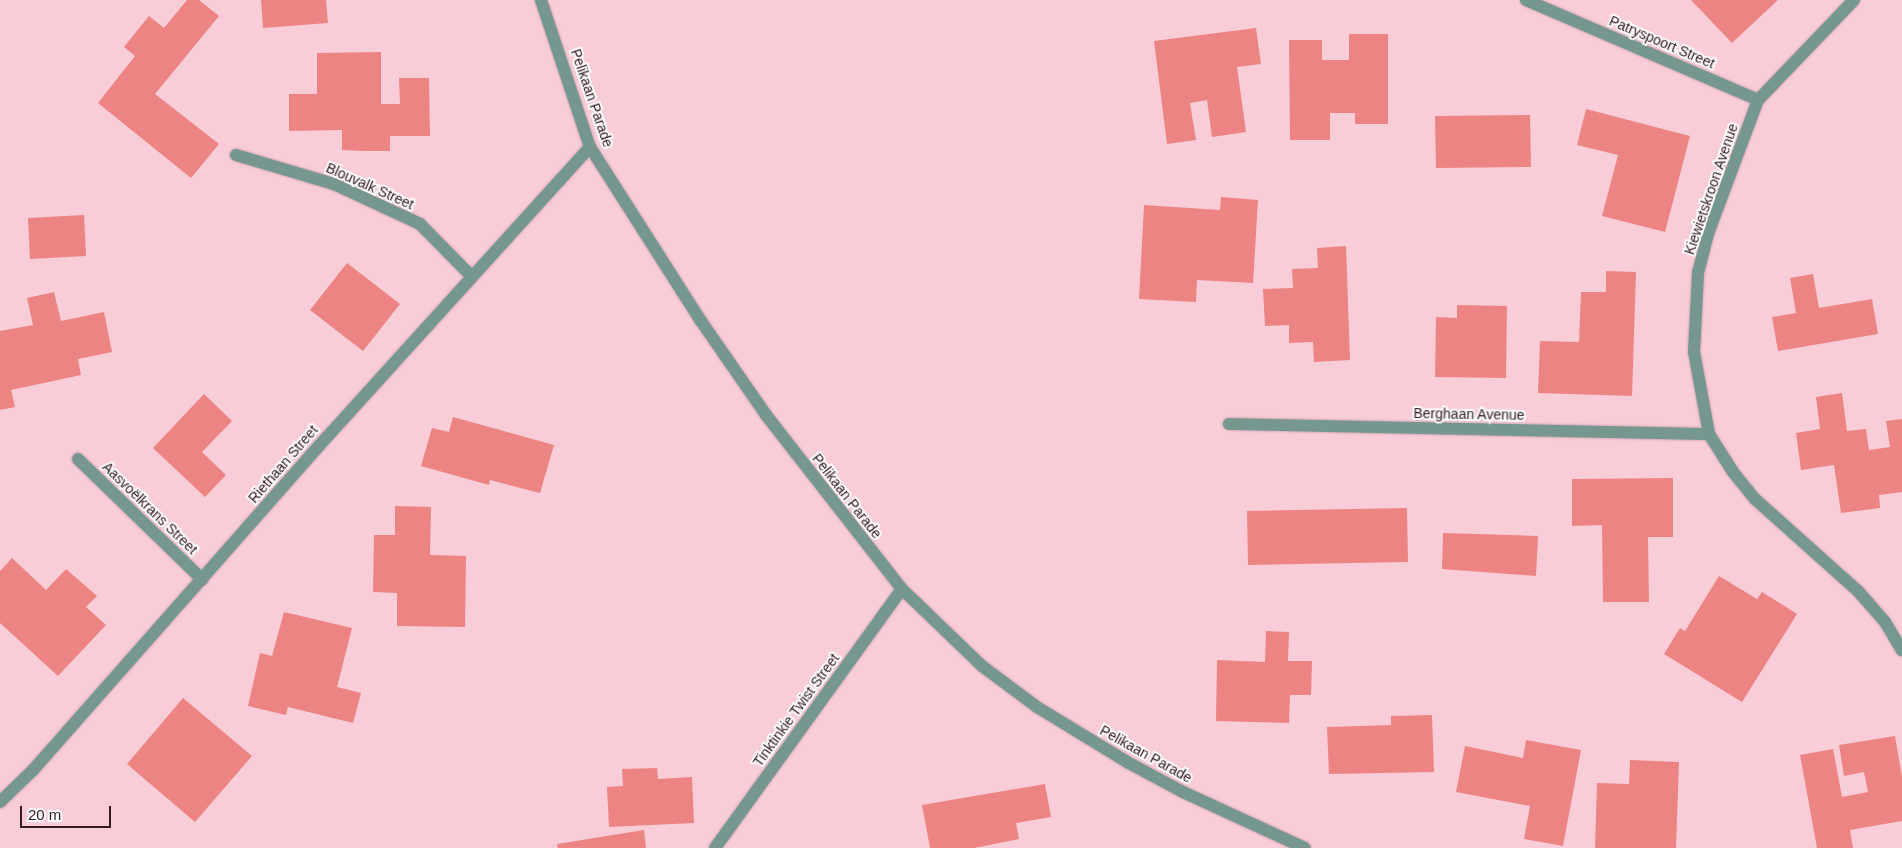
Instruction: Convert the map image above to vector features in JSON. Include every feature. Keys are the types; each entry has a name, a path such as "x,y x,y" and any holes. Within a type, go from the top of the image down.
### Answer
{"street":[{"name":"Pelikaan Parade","path":"541,0 590,147 701,320 766,415 902,589 982,666 1037,707 1167,783 1305,848"},
{"name":"Patryspoort Street","path":"1526,0 1758,100"},
{"name":"Kiewietskroon Avenue","path":"1854,0 1758,100 1708,234 1698,273 1694,352 1709,434 1733,472 1755,499 1858,591 1885,622 1902,650"},
{"name":"Riethaan Street","path":"0,802 34,769 590,147"},
{"name":"Blouvalk Street","path":"236,156 334,184 420,224 472,277"},
{"name":"Berghaan Avenue","path":"1229,424 1709,434"},
{"name":"Aasvoëlkrans Street","path":"78,459 202,579"},
{"name":"Tinktinkie Twist Street","path":"715,848 902,589"}],"building":[{"path":"187,0 199,0 219,16 155,94 219,144 191,178 98,103 135,56 124,47 149,16 164,28"},
{"path":"261,0 326,0 328,23 263,28"},
{"path":"1691,0 1778,0 1732,43"},
{"path":"1256,28 1261,64 1237,67 1246,132 1212,137 1207,100 1190,103 1196,140 1167,144 1154,41"},
{"path":"1349,34 1388,34 1388,124 1355,124 1355,113 1330,113 1330,140 1290,140 1289,40 1322,40 1322,60 1349,60"},
{"path":"381,52 381,104 400,104 399,78 429,78 430,136 390,136 390,151 365,151 342,150 342,130 289,131 289,94 317,94 317,53"},
{"path":"1586,109 1690,136 1665,232 1602,216 1618,155 1577,145"},
{"path":"1530,115 1531,167 1436,168 1435,116"},
{"path":"1221,197 1258,200 1253,283 1197,280 1196,302 1139,299 1144,205 1220,210"},
{"path":"84,215 86,256 30,259 28,218"},
{"path":"1346,246 1350,360 1314,362 1313,342 1289,343 1289,325 1265,326 1263,289 1293,288 1292,269 1318,268 1317,248"},
{"path":"347,263 400,304 363,351 310,310"},
{"path":"1606,271 1636,272 1632,396 1538,393 1540,341 1579,342 1581,292 1606,292"},
{"path":"1813,274 1819,308 1872,299 1878,334 1778,351 1772,317 1796,313 1790,278"},
{"path":"54,292 61,321 104,312 112,352 78,359 81,375 11,390 15,407 0,410 0,331 33,325 27,298"},
{"path":"1457,305 1507,306 1506,378 1435,377 1436,317 1457,318"},
{"path":"1842,393 1847,431 1866,429 1869,450 1890,447 1886,421 1902,419 1902,492 1879,495 1880,508 1841,513 1834,465 1801,470 1796,433 1820,429 1816,397"},
{"path":"204,394 232,421 202,452 226,475 205,497 153,448"},
{"path":"453,417 554,445 540,493 490,480 489,485 421,466 432,428 449,432"},
{"path":"1673,478 1673,537 1648,537 1649,602 1603,602 1602,525 1572,526 1572,479"},
{"path":"395,506 431,507 430,555 466,556 465,627 397,626 397,593 373,592 374,535 395,535"},
{"path":"1407,508 1408,562 1248,565 1247,511"},
{"path":"1443,533 1538,536 1536,576 1442,569"},
{"path":"12,558 46,590 66,569 97,596 86,607 106,625 58,676 0,623 0,571"},
{"path":"1719,576 1757,599 1762,592 1797,614 1742,702 1664,654 1680,628 1685,631"},
{"path":"284,612 352,628 337,687 361,693 353,723 288,707 286,715 248,706 260,653 272,656"},
{"path":"1266,631 1289,632 1288,661 1312,661 1311,695 1290,695 1289,723 1216,721 1217,660 1265,662"},
{"path":"183,698 252,756 195,822 127,764"},
{"path":"1432,715 1434,772 1329,774 1327,727 1391,725 1391,716"},
{"path":"1895,736 1902,777 1902,821 1850,830 1853,848 1817,848 1800,755 1833,749 1842,797 1868,792 1864,772 1844,776 1839,745"},
{"path":"1526,740 1581,750 1563,846 1524,839 1530,806 1456,792 1465,746 1523,758"},
{"path":"1630,760 1679,762 1676,848 1595,848 1597,783 1629,784"},
{"path":"657,768 658,779 692,777 694,823 609,827 607,787 623,786 622,769"},
{"path":"1045,784 1051,817 1016,823 1019,839 974,848 930,848 922,805"},
{"path":"644,830 646,848 558,848 557,844"}]}
